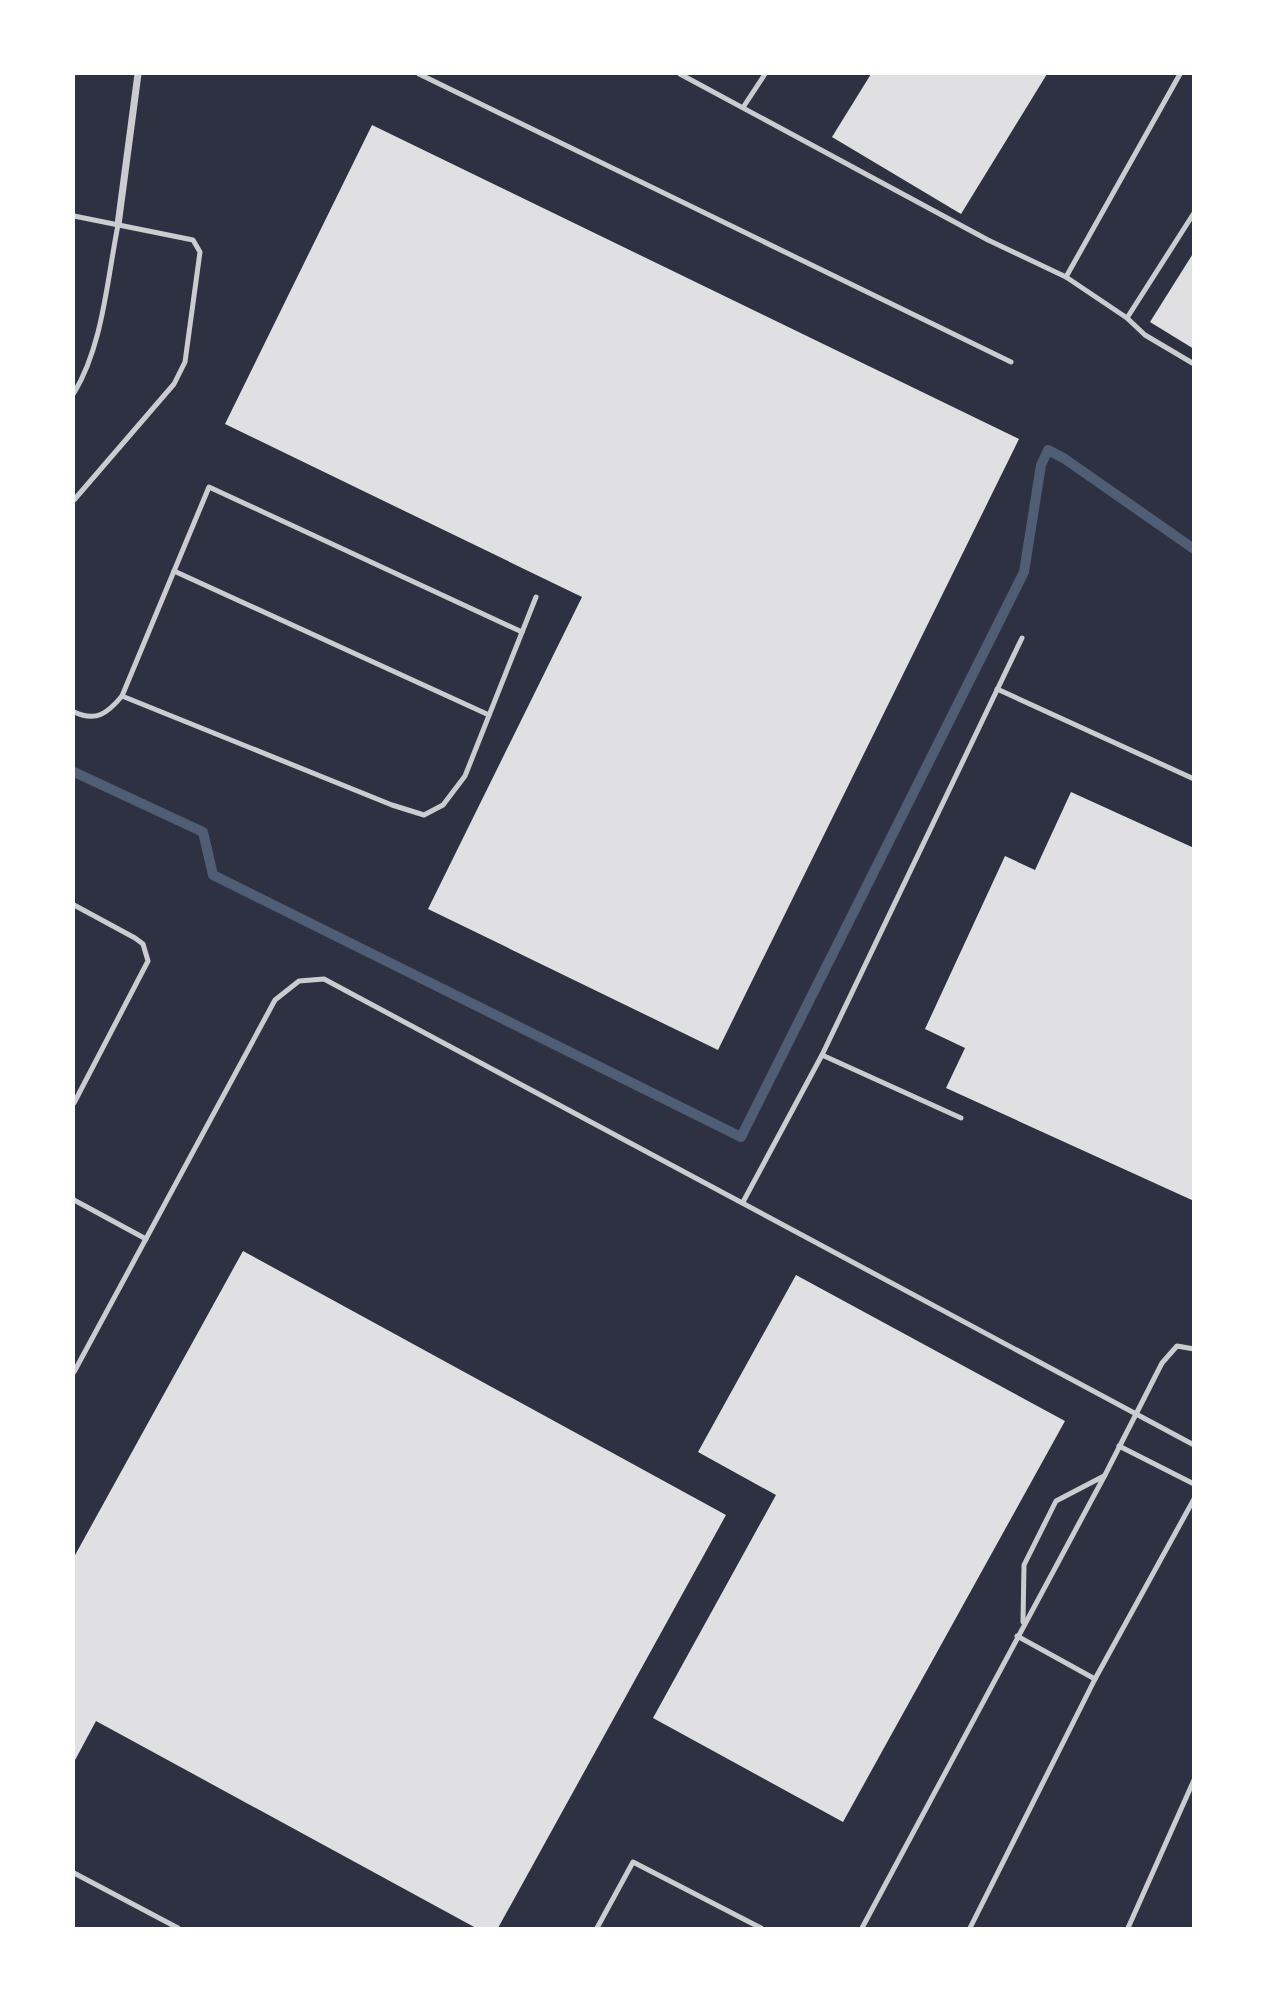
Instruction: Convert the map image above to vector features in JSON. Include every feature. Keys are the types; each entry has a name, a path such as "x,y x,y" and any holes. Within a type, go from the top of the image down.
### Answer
{"street":[{"path":"118,225 138,74"}],"lane":[{"path":"419,74 1011,362"},
{"path":"680,74 744,106 988,240 1066,277 1127,318 1145,335 1194,365"},
{"path":"744,106 765,74"},
{"path":"1066,277 1180,74"},
{"path":"1127,318 1194,213"},
{"path":"74,216 193,240 200,253 185,362 166,393 74,500"},
{"path":"74,393 84,376 92,350 118,225"},
{"path":"74,712 86,718 100,717 122,696 209,487 522,632"},
{"path":"174,571 489,716"},
{"path":"122,696 391,805 424,815 443,805 465,776 536,597"},
{"path":"743,1202 822,1055 1022,638"},
{"path":"997,689 1194,779"},
{"path":"74,905 143,944 148,961 74,1103"},
{"path":"74,1372 275,1000 299,981 324,979 1194,1445"},
{"path":"822,1055 961,1118"},
{"path":"74,1200 146,1239"},
{"path":"862,1928 1105,1475 1135,1414 1177,1346 1194,1349"},
{"path":"1119,1446 1194,1484"},
{"path":"1023,1625 1024,1565 1056,1502 1105,1475"},
{"path":"970,1928 1095,1679 1194,1499"},
{"path":"1017,1636 1095,1679"},
{"path":"1128,1928 1194,1780"},
{"path":"597,1928 633,1862 761,1928"},
{"path":"74,1873 178,1928"}],"building":[{"path":"871,74 1047,74 961,214 832,137"},
{"path":"372,125 1019,439 718,1050 428,909 582,597 225,424"},
{"path":"1194,252 1194,349 1150,322"},
{"path":"1071,792 1194,848 1194,1201 946,1088 965,1048 925,1029 1005,856 1035,870"},
{"path":"243,1251 726,1515 498,1928 476,1928 96,1721 74,1762 74,1557"},
{"path":"796,1275 1065,1421 843,1822 653,1718 776,1495 698,1452"}],"waterway":[{"path":"74,772 203,832 213,875 741,1137 1024,572 1041,465 1048,450 1194,549"}]}
